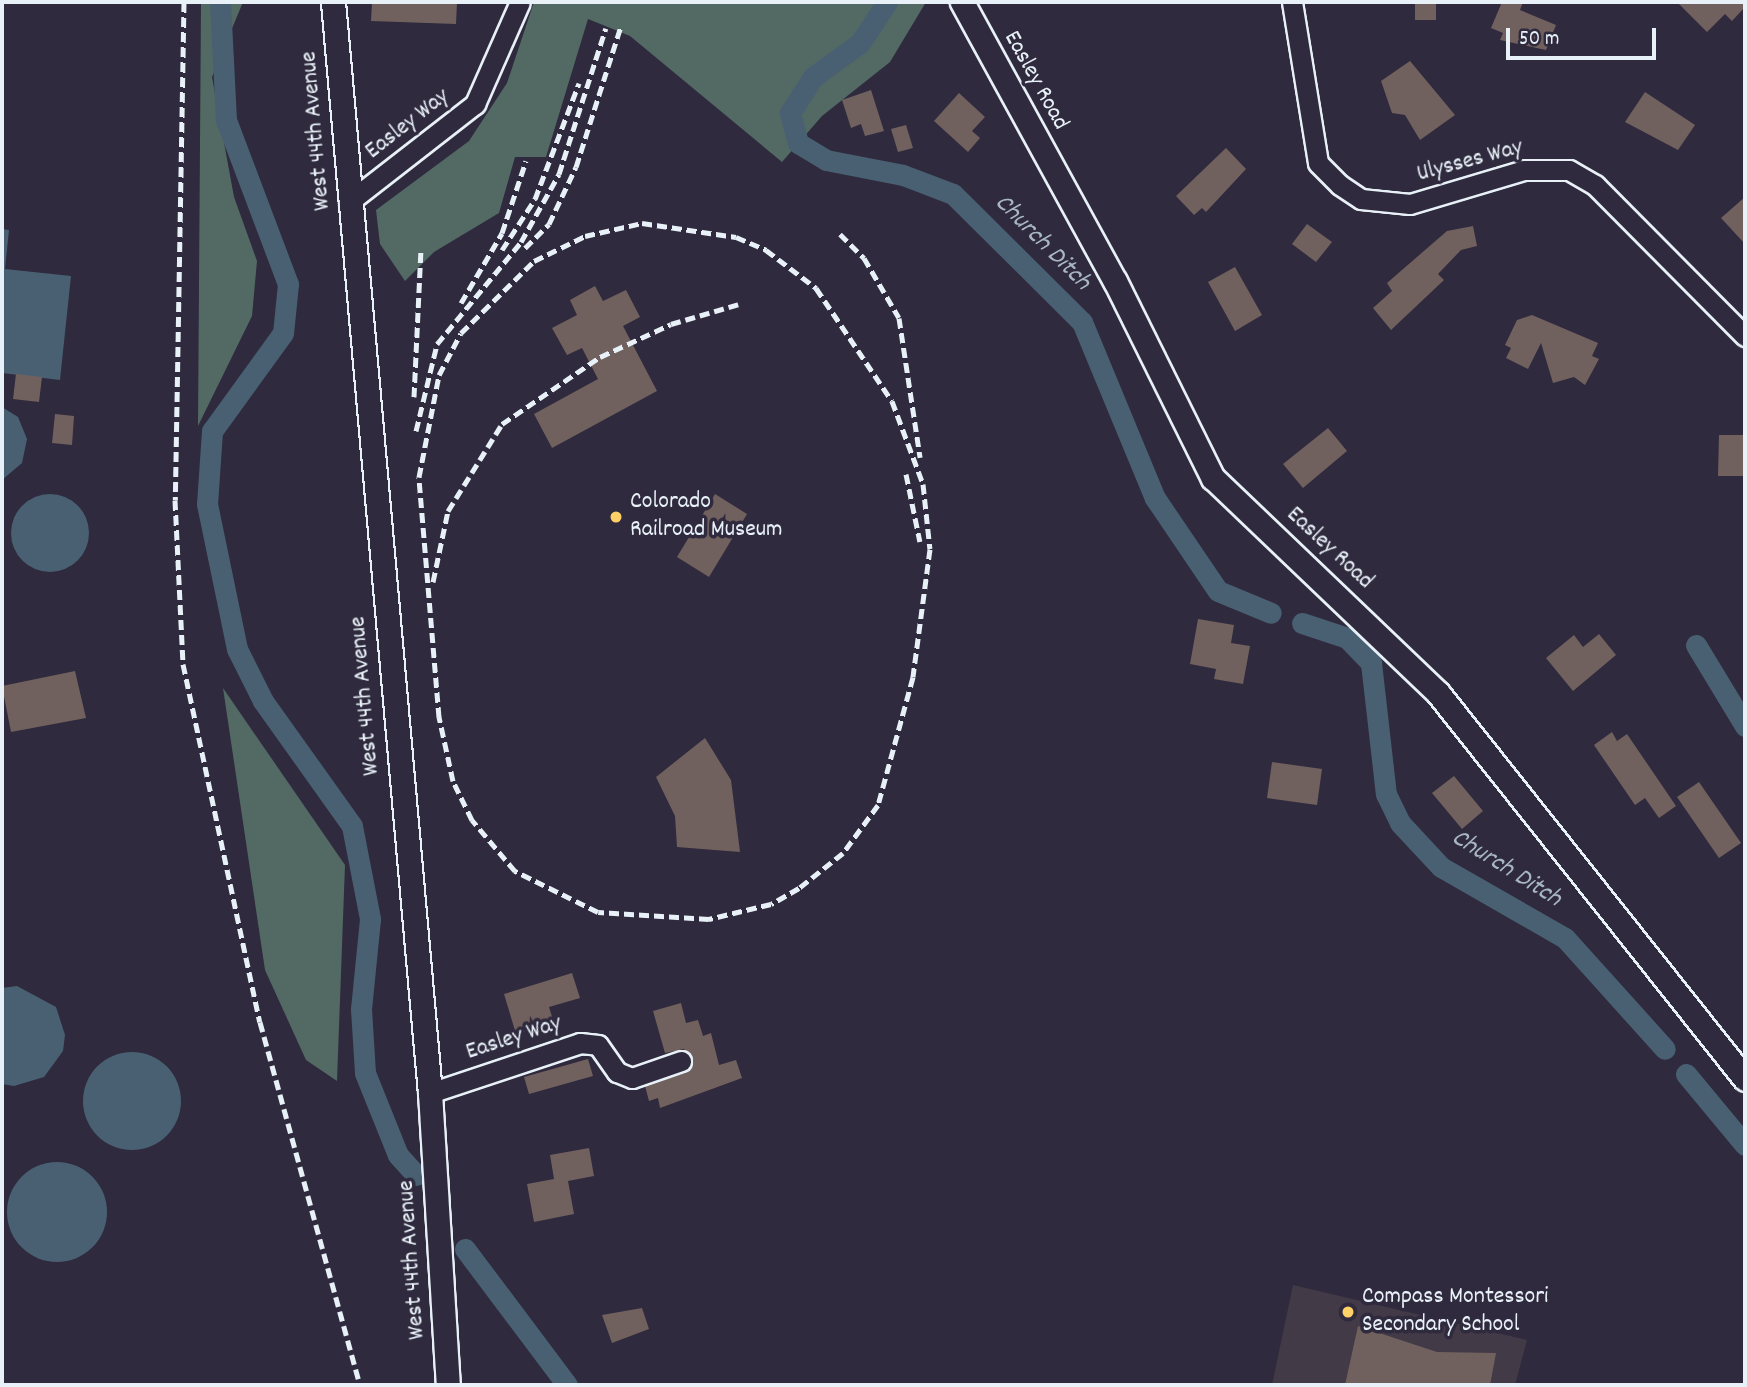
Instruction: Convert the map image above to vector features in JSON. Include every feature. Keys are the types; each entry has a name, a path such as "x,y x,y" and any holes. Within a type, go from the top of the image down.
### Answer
{"street":[{"name":"West 44th Avenue","path":"333,2 430,1093 448,1385"},
{"name":"Easley Way","path":"349,202 475,104 520,2"},
{"name":"Easley Road","path":"962,2 1115,281 1213,478 1437,693 1745,1079"},
{"name":"Ulysses Way","path":"1292,2 1318,163 1340,185 1362,200 1410,204 1524,170 1569,170 1594,185 1745,336"},
{"name":"Easley Way","path":"430,1093 580,1043 598,1045 617,1072 632,1078 681,1061"}],"shaded area":[{"name":"Compass Montessori Secondary School","path":"1293,1285 1527,1340 1515,1385 1272,1385"}],"green space":[{"path":"201,2 243,2 212,77 234,197 257,261 252,316 198,426"},
{"path":"534,2 926,2 890,62 822,116 782,162 630,36 588,19 546,157 515,157 499,213 434,252 405,281 380,244 376,210 469,141 507,83"},
{"path":"223,688 345,865 337,1081 306,1060 265,970"}],"water":[{"path":"2,229 9,230 5,269 71,276 60,380 2,373"},
{"path":"2,407 18,417 27,439 22,463 2,480"},
{"path":"50,494 65,497 78,505 86,518 89,533 86,548 78,561 65,569 50,572 35,569 22,561 14,548 11,533 14,518 22,505 35,497"},
{"path":"17,986 56,1007 65,1035 63,1051 44,1077 14,1086 2,1084 2,988"},
{"path":"132,1052 151,1055 167,1066 178,1082 181,1101 178,1120 167,1136 151,1147 132,1150 113,1147 97,1136 86,1120 83,1101 86,1082 97,1066 113,1055"},
{"path":"57,1162 76,1166 93,1176 103,1193 107,1212 103,1231 93,1248 76,1258 57,1262 38,1258 21,1248 11,1231 7,1212 11,1193 21,1176 38,1166"}],"building":[{"path":"372,2 457,2 456,24 371,21"},
{"path":"1415,2 1436,2 1436,20 1415,20"},
{"path":"1502,2 1523,2 1520,10 1556,25 1546,50 1500,40 1503,33 1491,28"},
{"path":"1677,2 1745,2 1745,7 1732,21 1725,14 1707,32"},
{"path":"1410,61 1455,115 1420,140 1405,115 1392,113 1381,81"},
{"path":"871,90 884,131 865,136 861,124 851,128 842,100"},
{"path":"1645,92 1695,125 1678,150 1625,122"},
{"path":"959,93 985,117 972,131 980,138 968,152 934,121"},
{"path":"906,125 913,148 898,152 891,129"},
{"path":"1226,148 1246,169 1206,212 1202,208 1194,215 1176,196"},
{"path":"1745,197 1745,244 1721,218"},
{"path":"1307,224 1332,242 1316,262 1292,244"},
{"path":"1473,226 1477,246 1461,250 1438,274 1444,280 1391,330 1373,308 1392,291 1387,283 1447,231"},
{"path":"1235,267 1262,315 1235,331 1208,282"},
{"path":"595,286 603,301 626,290 640,317 623,326 657,391 552,448 534,414 598,379 582,348 567,355 552,328 577,315 570,300"},
{"path":"1532,315 1598,343 1592,356 1599,359 1585,385 1574,377 1553,383 1541,343 1528,369 1506,358 1511,348 1505,345 1517,320"},
{"path":"16,374 42,377 39,402 13,399"},
{"path":"55,414 74,416 72,445 52,443"},
{"path":"1328,428 1347,451 1303,488 1283,464"},
{"path":"1719,435 1745,435 1745,476 1718,476"},
{"path":"715,494 747,514 709,577 677,557"},
{"path":"1198,619 1234,625 1231,643 1250,646 1243,684 1214,679 1216,669 1190,664"},
{"path":"1599,634 1616,655 1573,691 1546,658 1574,635 1583,647"},
{"path":"75,671 86,718 11,732 2,686"},
{"path":"1612,732 1617,741 1627,734 1676,806 1659,818 1645,798 1635,805 1594,745"},
{"path":"705,738 731,780 740,852 677,847 675,816 656,777"},
{"path":"1272,762 1322,769 1317,805 1267,798"},
{"path":"1454,776 1483,811 1462,829 1432,793"},
{"path":"1699,782 1741,843 1719,858 1677,797"},
{"path":"572,973 580,998 549,1007 554,1023 516,1034 504,994"},
{"path":"681,1003 686,1023 698,1020 703,1036 711,1033 719,1065 736,1060 742,1078 660,1108 658,1098 649,1101 645,1086 685,1073 693,1063 684,1049 665,1053 653,1011"},
{"path":"588,1059 593,1076 529,1094 524,1077"},
{"path":"589,1148 594,1176 568,1181 574,1214 534,1222 527,1184 554,1179 550,1155"},
{"path":"642,1308 649,1329 612,1343 602,1315"},
{"path":"1358,1326 1437,1352 1496,1353 1490,1385 1345,1385"}],"waterway":[{"path":"220,2 226,120 288,284 283,333 212,431 207,504 237,649 263,701 352,826 370,919 361,1009 365,1073 398,1155 416,1175"},
{"name":"Church Ditch","path":"887,2 860,43 813,77 790,113 798,143 826,160 903,175 953,194 1082,322 1155,498 1218,591 1271,613"},
{"name":"Church Ditch","path":"1302,623 1347,638 1371,663 1386,794 1400,823 1441,867 1565,938 1665,1049"},
{"path":"1696,645 1745,726"},
{"name":"Church Ditch","path":"1686,1074 1745,1145"},
{"path":"465,1249 567,1385"}],"railway":[{"path":"184,2 175,500 183,664 260,1022 360,1385"},
{"path":"525,248 549,224 576,167 621,26"},
{"path":"416,431 437,344 521,242 559,174 606,28"},
{"path":"502,250 535,199 579,83"},
{"path":"461,303 502,233 526,161"},
{"path":"642,223 736,237 766,250 816,288 892,401 923,484 930,549 913,677 878,805 843,853 799,888 771,904 709,919 598,912 515,871 472,820 453,781 439,717 419,477 439,375 461,333 534,261 585,236 642,223"},
{"path":"840,234 864,258 899,318 920,457"},
{"path":"414,397 421,250"},
{"path":"433,582 448,511 502,424 600,357 671,324 743,303"},
{"path":"906,474 920,542"}],"place":[{"name":"Colorado Railroad Museum","path":"616,517"},
{"name":"Compass Montessori Secondary School","path":"1348,1312"}]}
